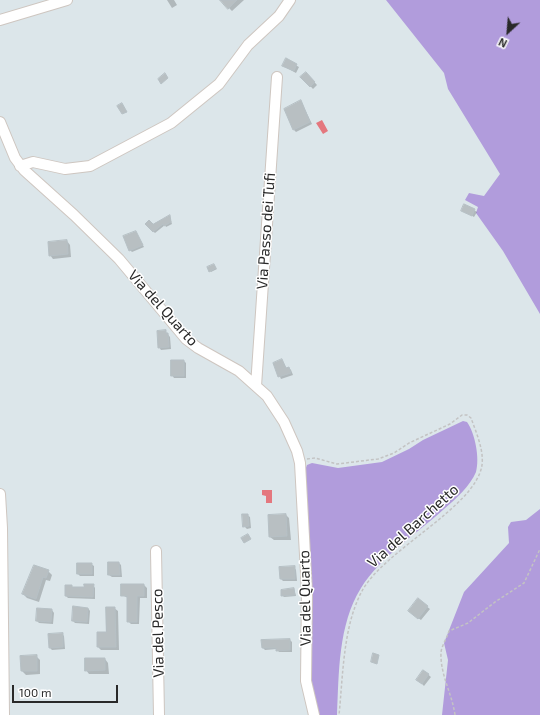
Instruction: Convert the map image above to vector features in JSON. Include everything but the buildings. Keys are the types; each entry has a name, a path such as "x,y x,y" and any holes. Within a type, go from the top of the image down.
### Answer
{"street":[{"path":"0,20 67,0"},
{"path":"20,166 33,162 65,169 85,167 96,163 171,123 219,84 248,45 279,16 290,0"},
{"name":"Via Passo dei Tufi","path":"256,386 277,77"},
{"name":"Via del Quarto","path":"0,122 20,166 83,223 123,263 188,340 200,349 236,369 256,386 280,415 297,451 300,463 307,592 306,681 314,715"},
{"path":"0,494 2,528 1,586 4,715"},
{"name":"Via del Pesco","path":"156,551 159,715"}],"path":[{"name":"Via del Barchetto","path":"300,463 312,458 337,464 378,459 394,453 409,443 450,424 462,415 467,415 471,418 481,455 482,464 480,472 460,501 376,572 362,590 353,612 348,632 339,715"},
{"path":"455,715 442,671 441,650 449,632 468,623 495,602 524,583 540,549"}],"shaded area":[{"path":"386,0 540,0 540,314 503,251 476,213 478,207 465,200 469,193 484,196 500,174 448,89 444,73"},
{"path":"322,120 328,131 323,134 316,123"},
{"path":"463,421 467,422 474,439 477,453 476,472 458,497 378,566 361,588 353,602 344,633 339,666 337,715 316,715 308,670 305,470 307,465 312,463 338,468 382,462"},
{"path":"262,490 272,490 272,503 266,503 266,496 262,495"},
{"path":"540,509 540,715 442,715 448,660 444,643 464,592 509,543 508,527 511,522 526,520"}]}
